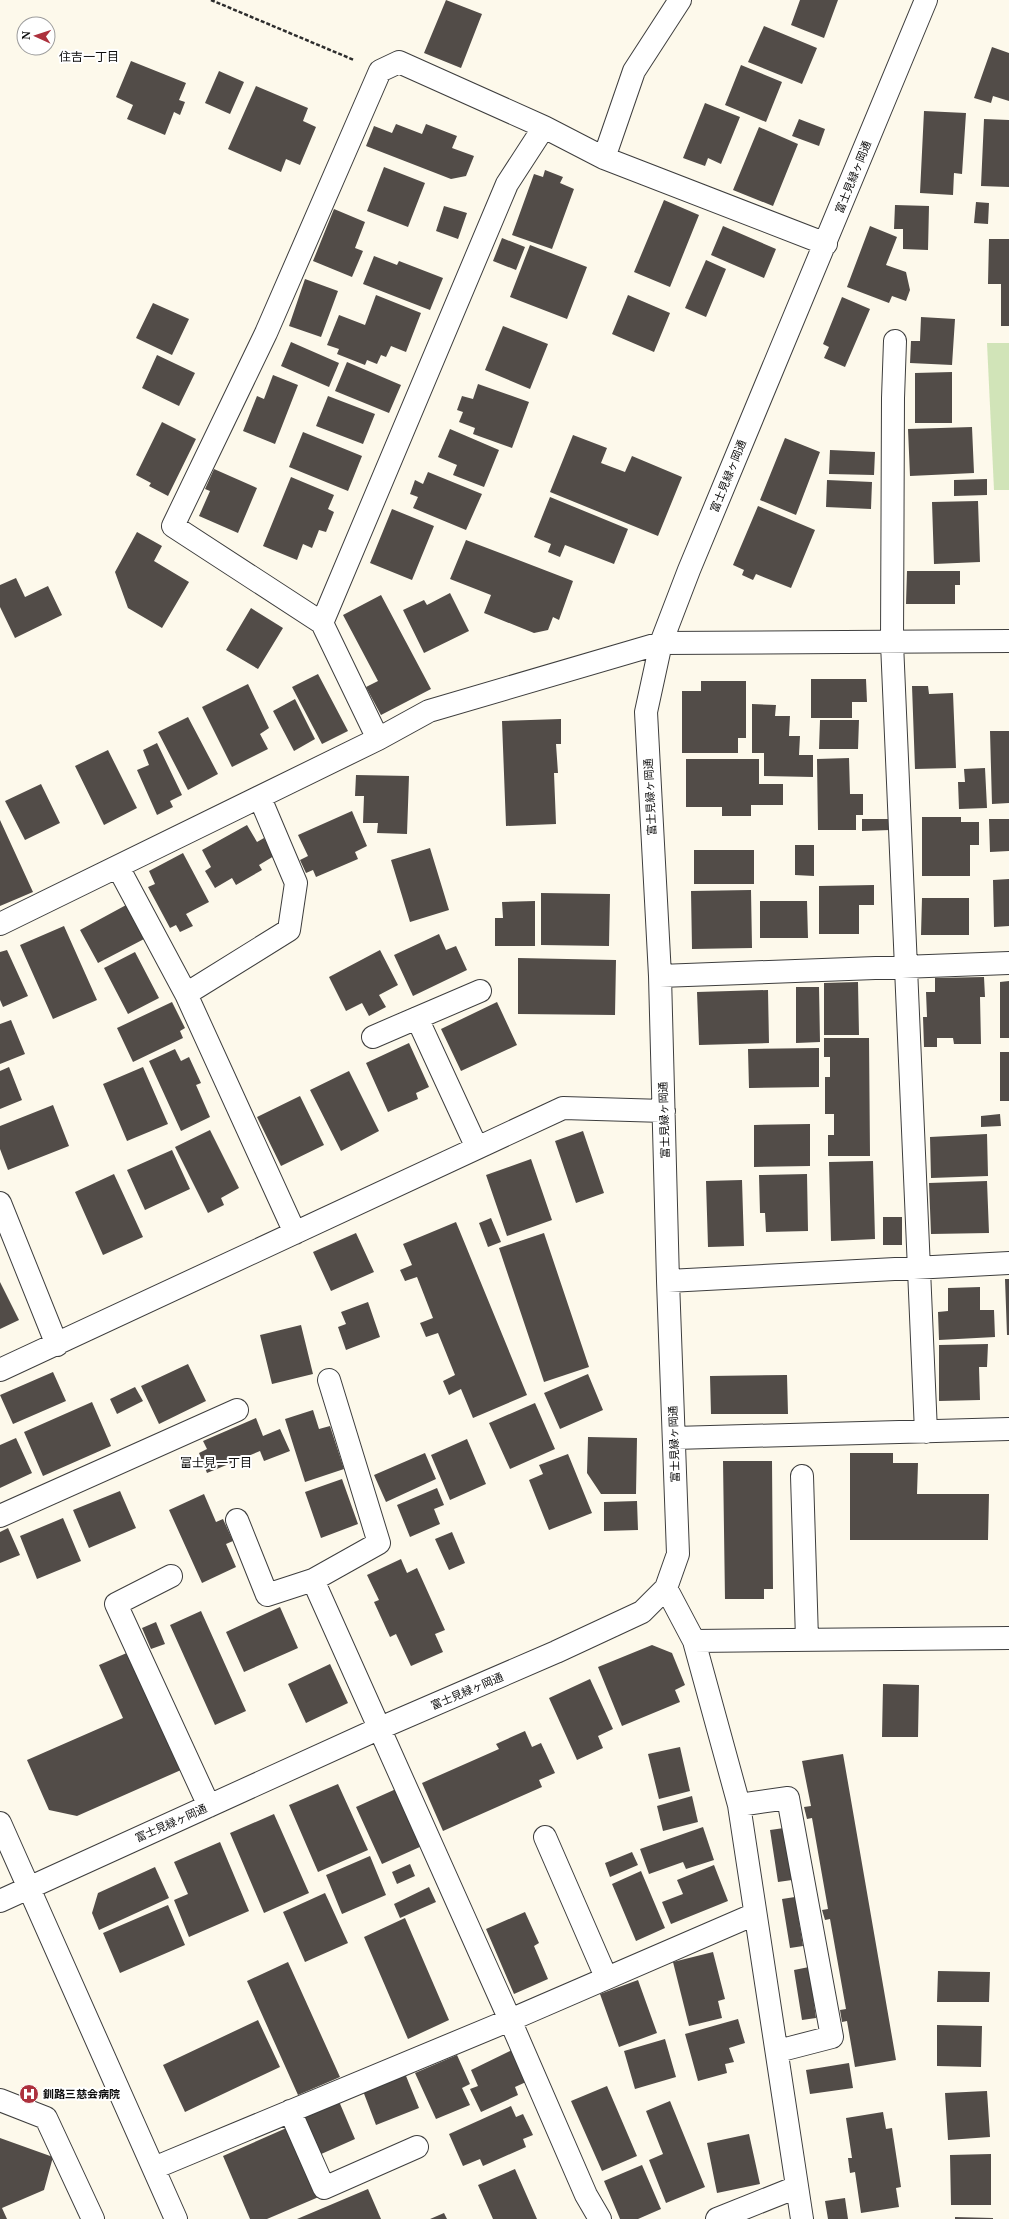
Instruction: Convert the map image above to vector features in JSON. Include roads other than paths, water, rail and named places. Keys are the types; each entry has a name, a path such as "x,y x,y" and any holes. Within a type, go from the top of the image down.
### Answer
{"street":[{"path":"604,158 634,71 680,0"},
{"name":"富士見緑ヶ岡通","path":"0,1901 378,1729 556,1652 642,1612 666,1588 678,1554 668,1281 660,976 646,712 661,643 926,0"},
{"path":"378,739 322,623 173,526 266,332 380,71 399,62 544,127 604,158 826,244"},
{"path":"322,623 507,184 544,127"},
{"path":"895,341 893,398 892,643 926,1432"},
{"path":"0,924 260,798 378,739 430,711 661,643 892,643 1009,641"},
{"path":"186,994 289,930 296,883 260,798"},
{"path":"118,867 186,994 295,1233"},
{"path":"660,976 1009,963"},
{"path":"373,1037 480,992"},
{"path":"417,1018 477,1148"},
{"path":"0,1370 563,1108 664,1111"},
{"path":"0,1203 57,1344"},
{"path":"668,1281 1009,1263"},
{"path":"237,1520 267,1595 313,1580 379,1543 329,1380"},
{"path":"0,1516 237,1410"},
{"path":"674,1438 926,1432 1009,1428"},
{"path":"802,1476 807,1639"},
{"path":"171,1576 116,1604 209,1806"},
{"path":"313,1580 378,1729 510,2020 586,2195 600,2219"},
{"path":"666,1588 694,1642 739,1805 755,1914 778,2051 802,2219"},
{"path":"694,1642 807,1639 1009,1638"},
{"path":"739,1805 788,1798 832,2037 778,2051"},
{"path":"0,1823 176,2219"},
{"path":"545,1837 606,1977"},
{"path":"154,2168 510,2020 606,1977 755,1914"},
{"path":"0,2100 46,2118 93,2219"},
{"path":"290,2111 324,2188 417,2147"},
{"path":"717,2219 797,2186"}],"place":[{"name":"釧路三慈会病院","path":"29,2094"}],"district":[{"name":"住吉一丁目","path":"89,57"},
{"name":"富士見一丁目","path":"216,1463"}]}
